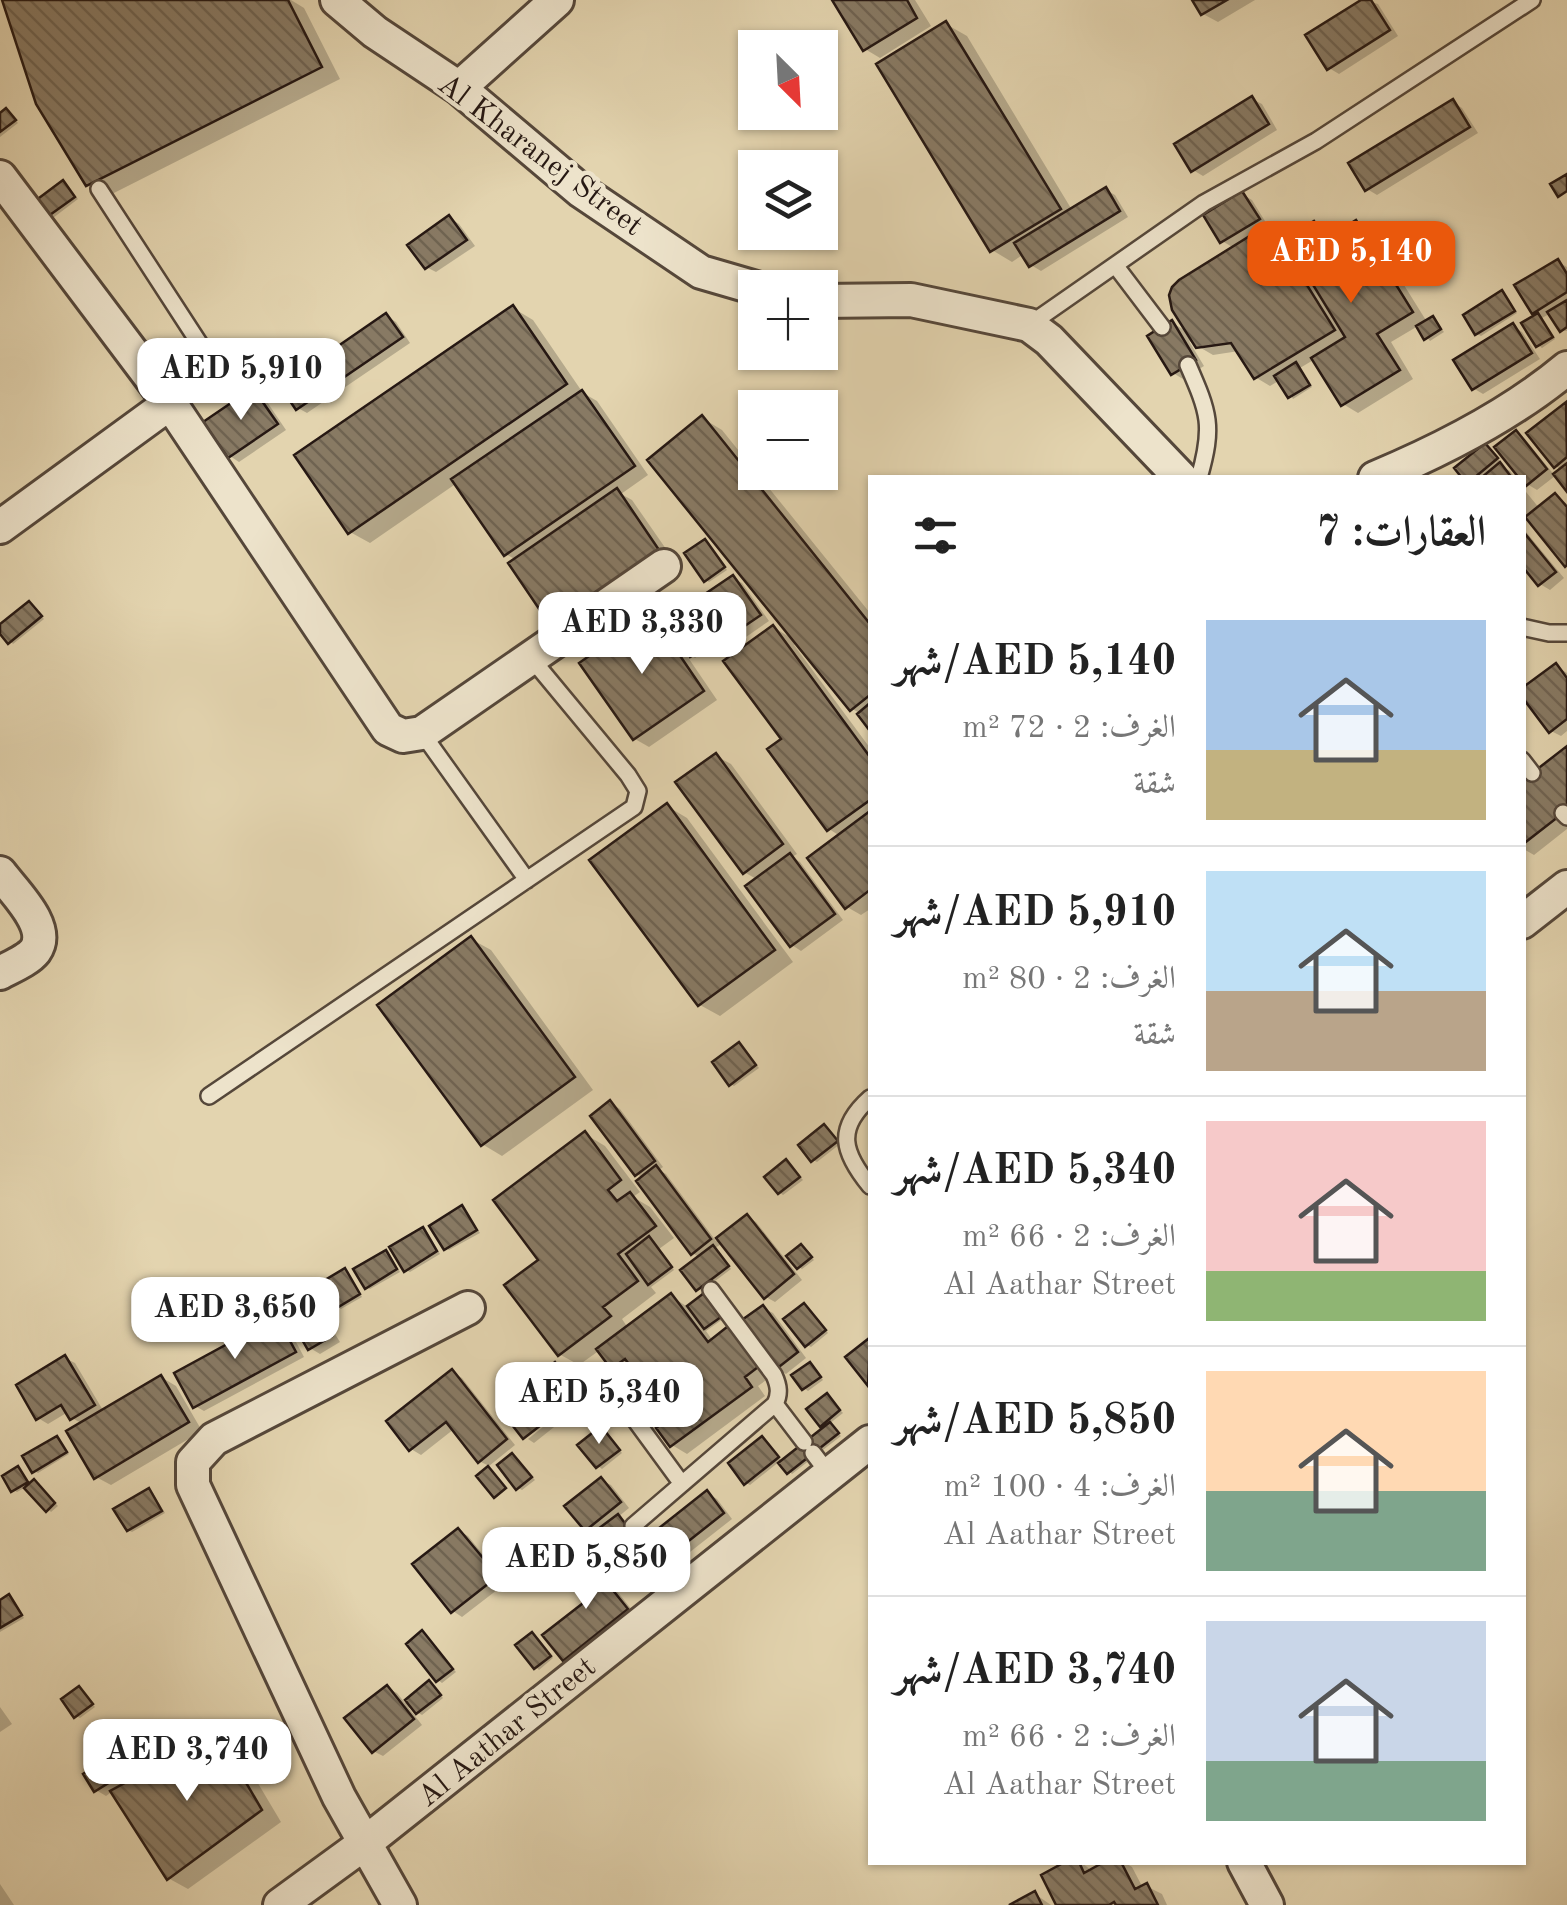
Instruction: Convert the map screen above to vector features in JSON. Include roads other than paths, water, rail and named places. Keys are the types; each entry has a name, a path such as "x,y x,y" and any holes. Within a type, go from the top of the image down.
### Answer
{"street":[{"name":"Al Kharanej Street","path":"337,0 375,32 459,88 596,201 701,272 738,283"},
{"path":"459,88 556,0"},
{"path":"0,177 170,403 388,728 403,736 422,734 664,566"},
{"path":"838,301 910,300 1030,325 1178,475"},
{"path":"1385,475 1432,460 1541,390 1567,368"},
{"path":"0,527 170,403"},
{"path":"0,873 39,924 40,940 34,953 0,973"},
{"path":"1526,919 1567,887"},
{"path":"400,1905 339,1797 192,1484 193,1462 214,1439 468,1308"},
{"name":"Al Aathar Street","path":"280,1905 365,1842 816,1456 868,1443"},
{"path":"1246,1865 1266,1905"}],"lane":[{"path":"1030,325 1204,203 1316,141 1532,0"},
{"path":"99,189 203,349 203,373 170,403"},
{"path":"1115,265 1162,327"},
{"path":"1188,365 1209,423 1201,475"},
{"path":"1526,629 1567,632"},
{"path":"208,1096 634,807 638,791 628,775 531,658"},
{"path":"422,734 526,880"},
{"path":"868,1100 854,1112 846,1135 854,1168 868,1184"},
{"path":"632,1526 775,1404 779,1390 774,1375 711,1290"},
{"path":"620,1398 682,1484"},
{"path":"775,1404 816,1456"}]}
